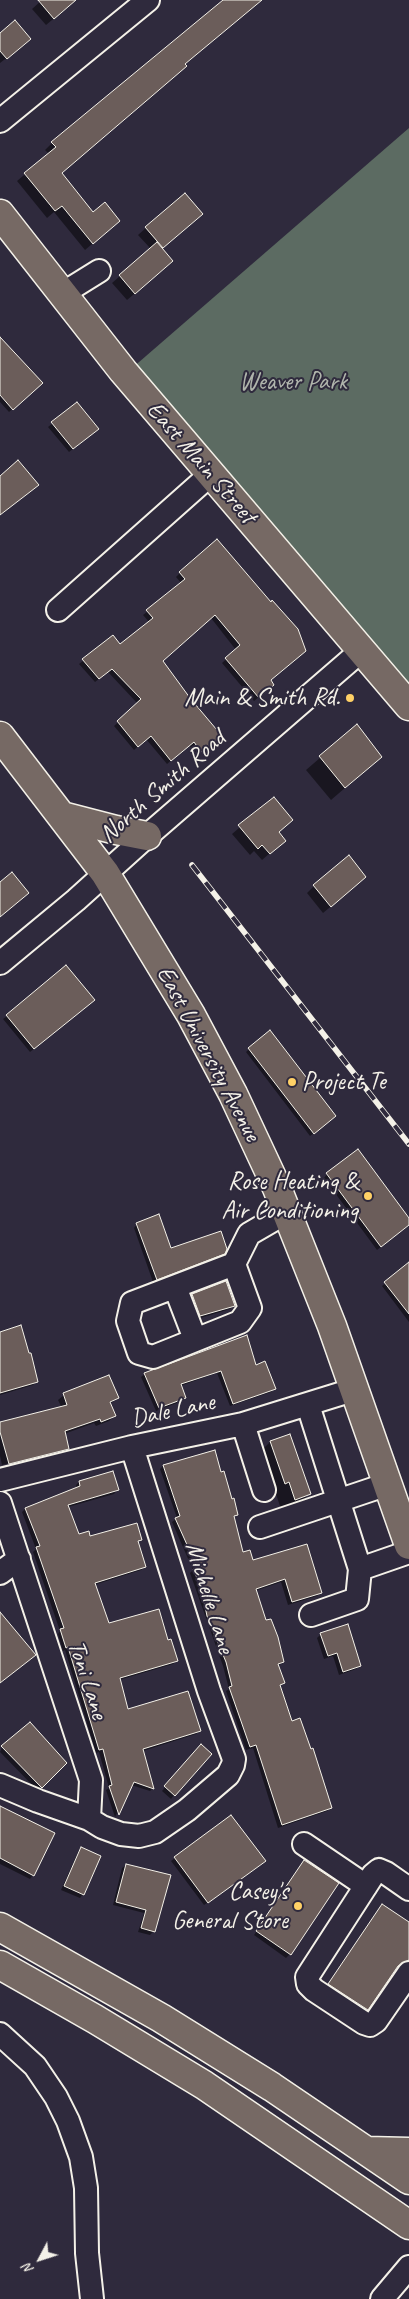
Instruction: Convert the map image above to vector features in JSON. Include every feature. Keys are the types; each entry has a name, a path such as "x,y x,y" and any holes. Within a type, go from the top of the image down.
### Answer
{"main road":[{"name":"East Main Street","path":"0,214 123,371 409,706"},
{"name":"East University Avenue","path":"0,736 105,873 196,1024 233,1094 287,1212 356,1389 409,1545"},
{"path":"62,816 147,836"},
{"path":"0,1927 161,2018 272,2087 409,2180"},
{"path":"0,1966 95,2019 204,2085 409,2225"},
{"path":"367,2151 409,2152"}],"street":[{"path":"0,122 148,0"},
{"path":"62,294 99,271"},
{"path":"58,610 211,474"},
{"name":"North Smith Road","path":"0,964 362,650"},
{"path":"234,1264 250,1308 240,1322 153,1357 139,1353 128,1321 132,1303 234,1264 249,1234 287,1212"},
{"path":"175,1287 195,1340"},
{"name":"Dale Lane","path":"0,1480 132,1447 244,1424 356,1389"},
{"path":"308,1405 360,1570 356,1599 310,1615"},
{"path":"244,1424 264,1490"},
{"name":"Michelle Lane","path":"89,1819 102,1827 122,1834 140,1836 155,1832 186,1810 228,1775 234,1759 209,1692 132,1447"},
{"path":"260,1527 388,1484"},
{"name":"Toni Lane","path":"0,1503 90,1780 89,1819"},
{"path":"360,1570 409,1552"},
{"path":"0,1573 19,1559"},
{"path":"0,1785 89,1819"},
{"path":"304,1844 366,1886"},
{"path":"409,1889 379,1870 366,1886 306,1977 308,1984 364,2023 370,2025 376,2022 409,1973"},
{"path":"0,2034 35,2066 56,2097 68,2121 81,2157 86,2188 87,2253 92,2299"},
{"path":"382,2299 409,2267"},
{"path":"392,2299 409,2294"}],"green space":[{"name":"Weaver Park","path":"409,128 409,697 131,369"}],"building":[{"path":"38,0 76,0 54,19"},
{"path":"223,0 262,0 185,64 187,66 62,173 93,212 105,202 120,221 93,244 62,206 55,211 24,173 56,147 51,142"},
{"path":"15,20 31,39 7,59 0,51 0,33"},
{"path":"185,193 203,214 163,248 145,227"},
{"path":"157,242 173,261 135,294 119,275"},
{"path":"0,337 43,383 13,410 0,395"},
{"path":"77,402 99,429 73,449 51,422"},
{"path":"18,460 39,485 0,515 0,476"},
{"path":"217,539 271,602 272,600 298,629 306,651 271,680 274,685 259,698 225,658 240,645 215,615 163,661 190,698 222,736 201,752 194,742 171,761 151,736 138,747 117,721 141,699 112,669 99,679 82,659 113,635 120,644 153,618 146,610 185,579 179,572"},
{"path":"357,724 382,757 345,788 319,756"},
{"path":"274,797 293,820 279,832 286,841 270,854 262,845 258,849 238,825"},
{"path":"349,855 366,877 331,907 313,885"},
{"path":"12,872 29,893 0,917 0,882"},
{"path":"66,965 95,1000 34,1049 6,1015"},
{"name":"Project Te","path":"270,1030 336,1116 314,1134 248,1048"},
{"name":"Rose Heating & Air Conditioning","path":"358,1149 409,1218 409,1225 381,1247 326,1173"},
{"path":"159,1214 171,1248 221,1231 227,1249 225,1254 157,1280 136,1223"},
{"path":"409,1262 409,1314 384,1282"},
{"path":"226,1281 235,1306 200,1316 192,1294"},
{"path":"21,1325 29,1353 31,1353 38,1382 0,1393 0,1332"},
{"path":"247,1335 256,1365 265,1361 276,1389 233,1404 221,1371 181,1384 186,1398 159,1408 144,1373"},
{"path":"109,1375 119,1398 110,1402 116,1416 101,1422 100,1419 65,1431 69,1449 9,1464 0,1432 0,1422 67,1405 63,1393"},
{"path":"290,1434 311,1494 295,1500 289,1482 285,1484 270,1441"},
{"path":"215,1450 221,1472 224,1471 232,1499 234,1498 238,1515 234,1516 243,1552 250,1550 253,1560 307,1544 322,1593 292,1602 285,1579 256,1589 266,1620 271,1619 278,1637 284,1662 278,1664 285,1683 280,1685 292,1721 300,1718 311,1749 313,1748 332,1808 282,1825 256,1745 250,1747 229,1687 232,1686 226,1662 207,1616 201,1587 193,1569 197,1567 175,1518 180,1516 163,1465"},
{"path":"113,1471 119,1490 68,1505 79,1534 89,1531 90,1536 137,1523 142,1540 138,1541 146,1567 95,1583 109,1623 159,1609 168,1640 171,1639 178,1661 120,1678 128,1709 188,1691 201,1731 143,1749 154,1789 134,1782 119,1815 109,1786 112,1785 103,1749 99,1750 68,1647 66,1648 60,1629 64,1628 36,1547 40,1546 25,1508 80,1486 79,1481"},
{"path":"0,1612 36,1655 0,1683"},
{"path":"348,1624 361,1666 343,1672 337,1653 328,1656 320,1633"},
{"path":"30,1722 67,1763 42,1788 1,1746"},
{"path":"201,1744 212,1754 175,1796 164,1786"},
{"path":"0,1806 55,1833 34,1876 0,1858"},
{"path":"231,1815 266,1861 208,1903 174,1857"},
{"path":"81,1847 101,1856 84,1895 64,1886"},
{"name":"Casey's General Store","path":"304,1860 339,1883 291,1955 256,1931"},
{"path":"126,1864 171,1875 155,1932 141,1928 146,1910 116,1902"},
{"name":"Casey's General Store","path":"382,1904 409,1922 409,1960 398,1966 368,2010 328,1984"}],"railway":[{"path":"192,865 409,1144"}],"place":[{"name":"Main & Smith Rd.","path":"350,698"},
{"name":"Project Te","path":"292,1082"},
{"name":"Rose Heating & Air Conditioning","path":"368,1196"},
{"name":"Casey's General Store","path":"298,1906"}]}
